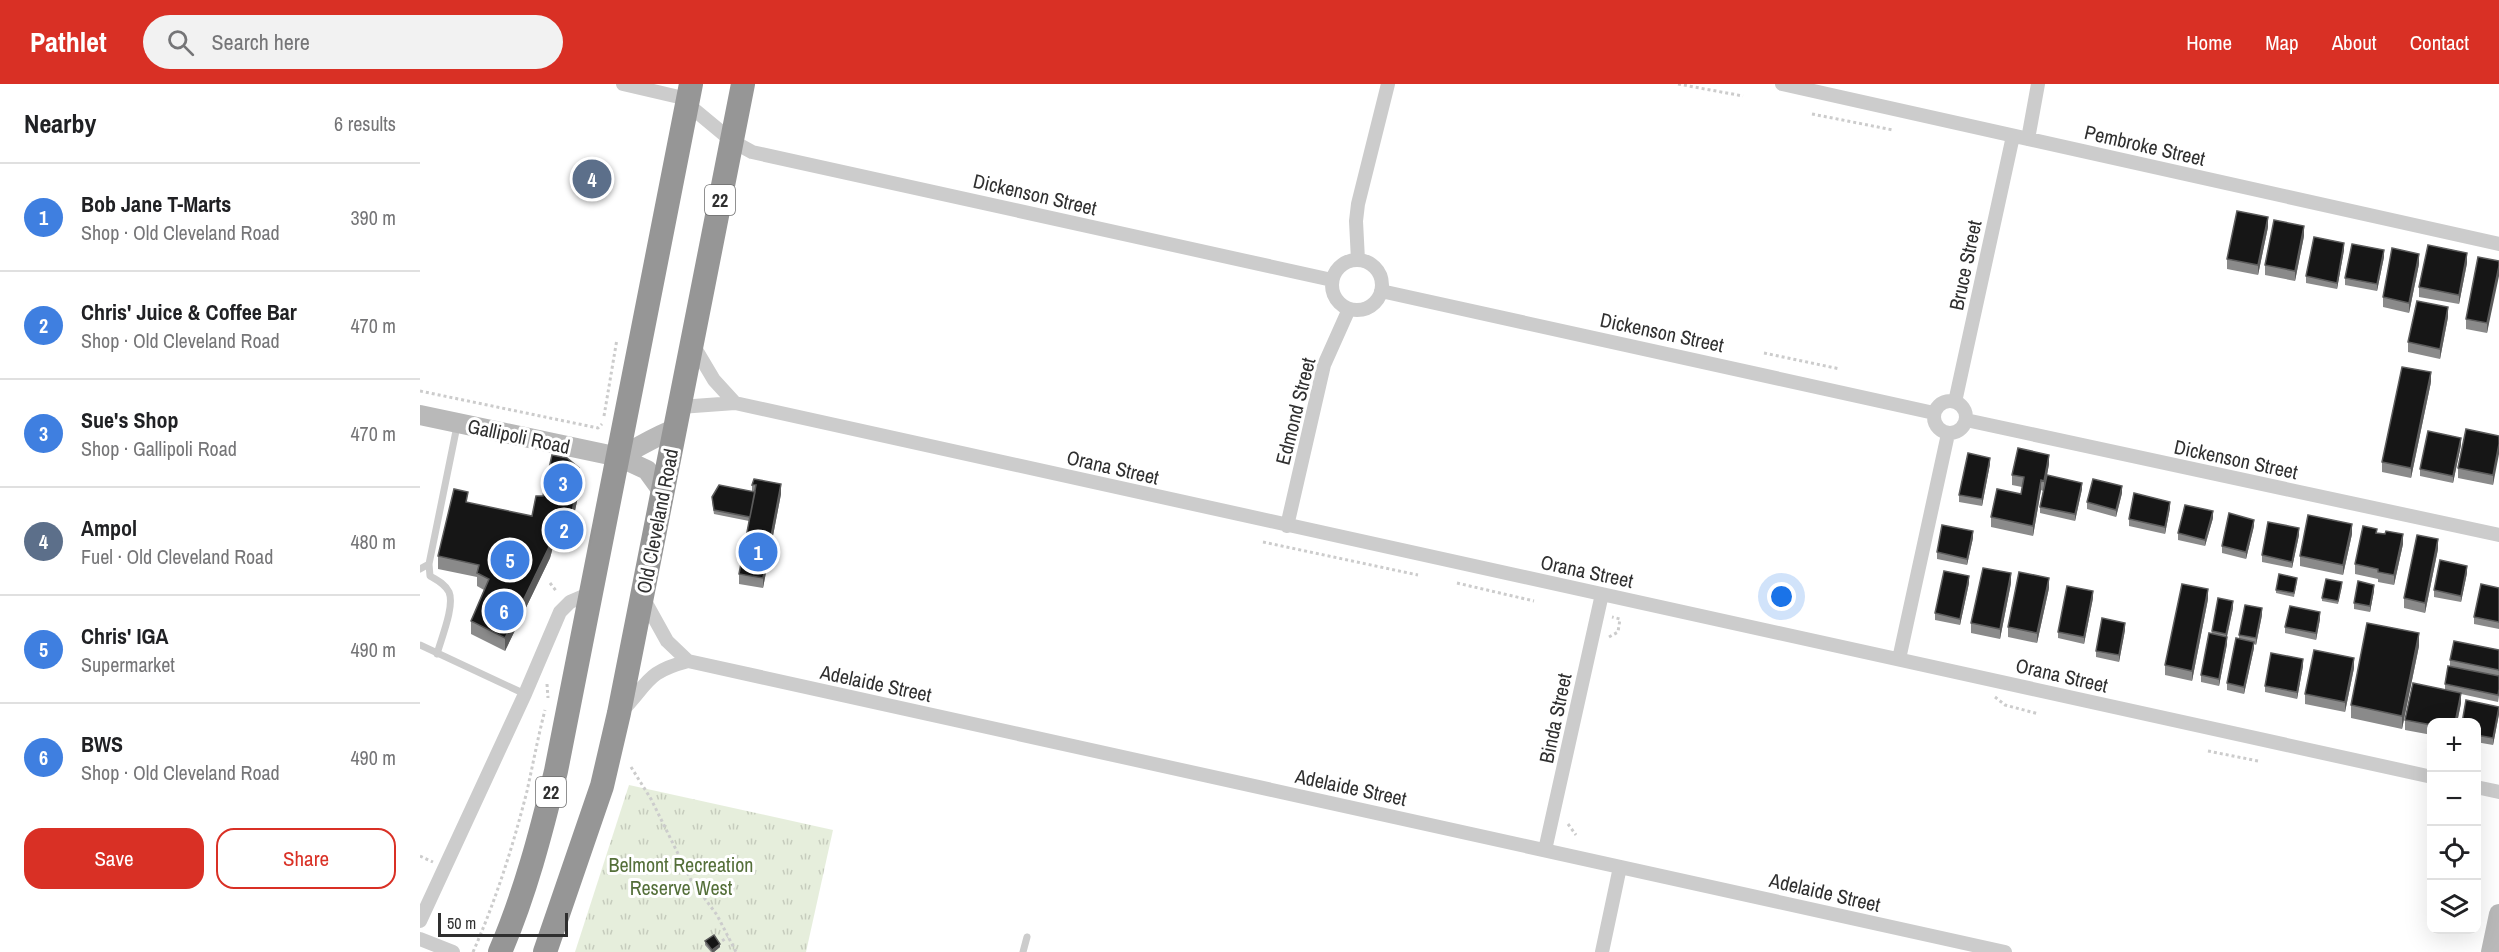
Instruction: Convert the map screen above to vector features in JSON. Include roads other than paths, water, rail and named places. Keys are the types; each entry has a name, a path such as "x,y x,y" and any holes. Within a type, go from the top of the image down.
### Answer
{"highway":[{"name":"Old Cleveland Road","path":"545,952 602,786 619,713 743,84"},
{"name":"22","path":"500,952 514,919 543,822 619,457 690,93"}],"street":[{"path":"623,84 676,96 690,93"},
{"path":"1358,260 1356,221 1358,204 1388,84"},
{"name":"Pembroke Street","path":"1782,84 2499,244"},
{"path":"2028,139 2038,84"},
{"name":"Dickenson Street","path":"690,93 732,141 752,152 1332,280"},
{"name":"Bruce Street","path":"1955,402 2013,136"},
{"path":"1358,260 1375,267 1382,281 1381,291 1375,303 1368,308 1348,309 1336,300 1332,292 1332,280 1339,267 1346,262 1358,260"},
{"name":"Dickenson Street","path":"1381,291 1934,413"},
{"name":"Edmond Street","path":"1287,526 1324,365 1348,309"},
{"path":"692,343 714,380 735,403"},
{"path":"1944,402 1955,402 1963,407 1966,420 1959,431 1948,434 1935,425 1934,413 1944,402"},
{"name":"Orana Street","path":"677,418 735,403 2427,776"},
{"name":"Gallipoli Road","path":"420,415 619,457 647,470 663,492"},
{"path":"619,457 637,448 677,418"},
{"name":"Dickenson Street","path":"1966,420 2499,535"},
{"path":"1899,659 1948,434"},
{"path":"420,921 525,694 561,610 570,602 591,593"},
{"name":"Binda Street","path":"1545,850 1602,594"},
{"path":"642,596 667,641 688,662"},
{"name":"Adelaide Street","path":"619,713 652,675 667,667 688,662 2005,952"},
{"path":"2481,788 2499,792"},
{"path":"1602,952 1620,867"},
{"path":"2491,952 2499,914"},
{"path":"420,939 453,952"}],"lane":[{"path":"436,654 451,598 448,589 430,576 429,564 458,423"},
{"path":"420,569 429,564"},
{"path":"420,645 525,694"},
{"path":"1023,952 1027,937"}],"place":[{"name":"Ampol","path":"592,179"},
{"name":"Sue's Shop","path":"563,483"},
{"name":"Chris' Juice & Coffee Bar","path":"564,530"},
{"name":"Bob Jane T-Marts","path":"758,552"},
{"name":"Chris' IGA","path":"510,560"},
{"name":"BWS","path":"504,611"}],"park label":[{"name":"Belmont Recreation Reserve West","path":"681,876"}]}
